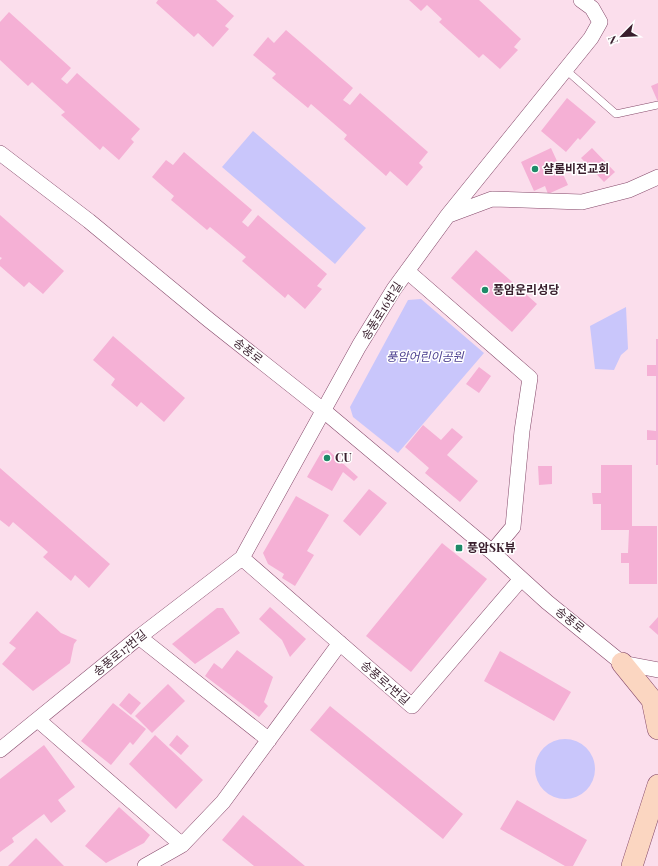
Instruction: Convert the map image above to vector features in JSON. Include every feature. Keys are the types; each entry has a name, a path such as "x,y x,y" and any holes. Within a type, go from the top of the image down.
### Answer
{"street":[{"name":"송풍로16번길","path":"324,411 394,289 448,215 591,38 600,22 592,8 580,0"},
{"name":"송풍로","path":"0,153 89,221 209,320 324,411 622,663 658,670"},
{"path":"448,215 492,199 582,202 629,190 658,177"},
{"path":"407,271 530,378 522,431 513,527 492,552"},
{"name":"송풍로17번길","path":"0,750 139,637 242,558 324,411"},
{"path":"145,866 182,844 223,802 340,643 242,558"},
{"name":"송풍로7번길","path":"340,643 412,706 522,579"},
{"path":"139,637 270,740"},
{"path":"622,663 652,700 658,729"},
{"path":"38,720 182,844"},
{"path":"632,866 658,785"}],"lane":[{"path":"566,70 616,114 658,105"}],"green space":[{"path":"253,131 366,228 335,264 222,167"},
{"name":"풍암어린이공원","path":"421,299 484,353 398,453 353,417 350,407 408,300"},
{"path":"626,307 628,349 621,355 614,370 595,369 590,326"},
{"path":"565,739 582,744 590,752 595,769 590,786 582,794 565,799 548,794 540,786 535,769 540,752 548,744"}],"building":[{"path":"158,0 216,0 234,16 225,26 229,29 213,47 198,33 194,37 156,3"},
{"path":"409,0 479,0 521,39 514,47 518,50 500,69 483,54 479,58 439,22 442,19 427,5 421,11"},
{"path":"9,12 71,68 61,79 67,84 77,73 140,129 131,139 134,142 119,160 103,146 100,150 61,115 65,112 32,82 28,86 0,60 0,22"},
{"path":"286,30 353,88 343,100 350,105 360,93 428,152 419,163 423,167 407,186 390,171 386,176 344,139 347,135 311,104 308,108 272,78 276,74 253,55 268,37 274,43"},
{"path":"658,83 658,102 651,86"},
{"path":"567,98 596,122 580,140 578,138 566,152 541,131"},
{"path":"551,148 568,185 548,194 545,186 534,191 521,162"},
{"path":"592,148 615,172 604,182 581,158"},
{"path":"184,152 252,210 242,222 248,227 258,215 327,274 317,286 322,289 305,309 288,294 285,298 242,261 246,257 210,227 207,230 171,200 174,196 152,177 166,160 173,165"},
{"path":"0,215 64,271 43,294 29,282 24,287 0,266 0,260 2,258 0,257"},
{"path":"476,250 537,304 512,332 451,278"},
{"path":"113,336 185,398 164,422 141,402 137,407 111,385 115,379 93,360"},
{"path":"656,339 658,339 658,465 656,465 656,440 647,440 647,430 656,431 656,376 647,376 647,365 656,365"},
{"path":"479,367 491,376 479,393 466,384"},
{"path":"423,425 441,440 452,428 463,437 447,455 478,481 460,502 425,473 429,468 405,447"},
{"path":"328,450 358,477 354,481 343,472 332,491 307,477 322,451"},
{"path":"601,465 632,465 632,526 657,526 657,584 629,584 629,563 621,563 621,553 628,553 629,530 601,530 601,504 593,504 592,493 601,493"},
{"path":"538,466 552,466 552,484 539,485"},
{"path":"0,468 110,564 89,588 75,575 71,581 43,557 48,552 13,522 9,527 0,520"},
{"path":"369,489 387,503 360,536 343,521"},
{"path":"296,496 329,515 307,551 314,555 295,586 282,578 284,574 268,564 263,553"},
{"path":"442,543 487,579 411,672 366,636"},
{"path":"270,607 306,639 290,657 282,640 259,619"},
{"path":"217,608 223,608 240,633 195,664 172,644"},
{"path":"37,611 61,633 77,640 74,644 70,663 33,691 2,664 16,648 9,643"},
{"path":"658,617 658,635 649,627"},
{"path":"237,650 273,677 264,702 268,706 259,717 205,676 214,663 222,669"},
{"path":"500,651 571,692 554,721 484,681"},
{"path":"168,684 185,701 152,733 135,716"},
{"path":"129,693 141,703 131,715 119,705"},
{"path":"113,703 146,729 133,745 130,742 111,765 81,741"},
{"path":"330,706 463,814 443,839 310,730"},
{"path":"155,735 203,780 176,809 129,764"},
{"path":"177,735 189,746 181,755 169,745"},
{"path":"44,745 75,787 58,800 66,811 51,823 44,814 12,838 14,842 0,852 0,779"},
{"path":"517,800 587,840 573,866 565,866 500,829"},
{"path":"119,807 150,835 144,843 106,863 85,846"},
{"path":"243,815 305,866 254,866 222,840"},
{"path":"36,838 64,866 8,866"}],"place":[{"name":"샬롬비전교회","path":"535,169"},
{"name":"풍암운리성당","path":"485,290"},
{"name":"CU","path":"327,458"},
{"name":"풍암SK뷰","path":"459,548"}]}
